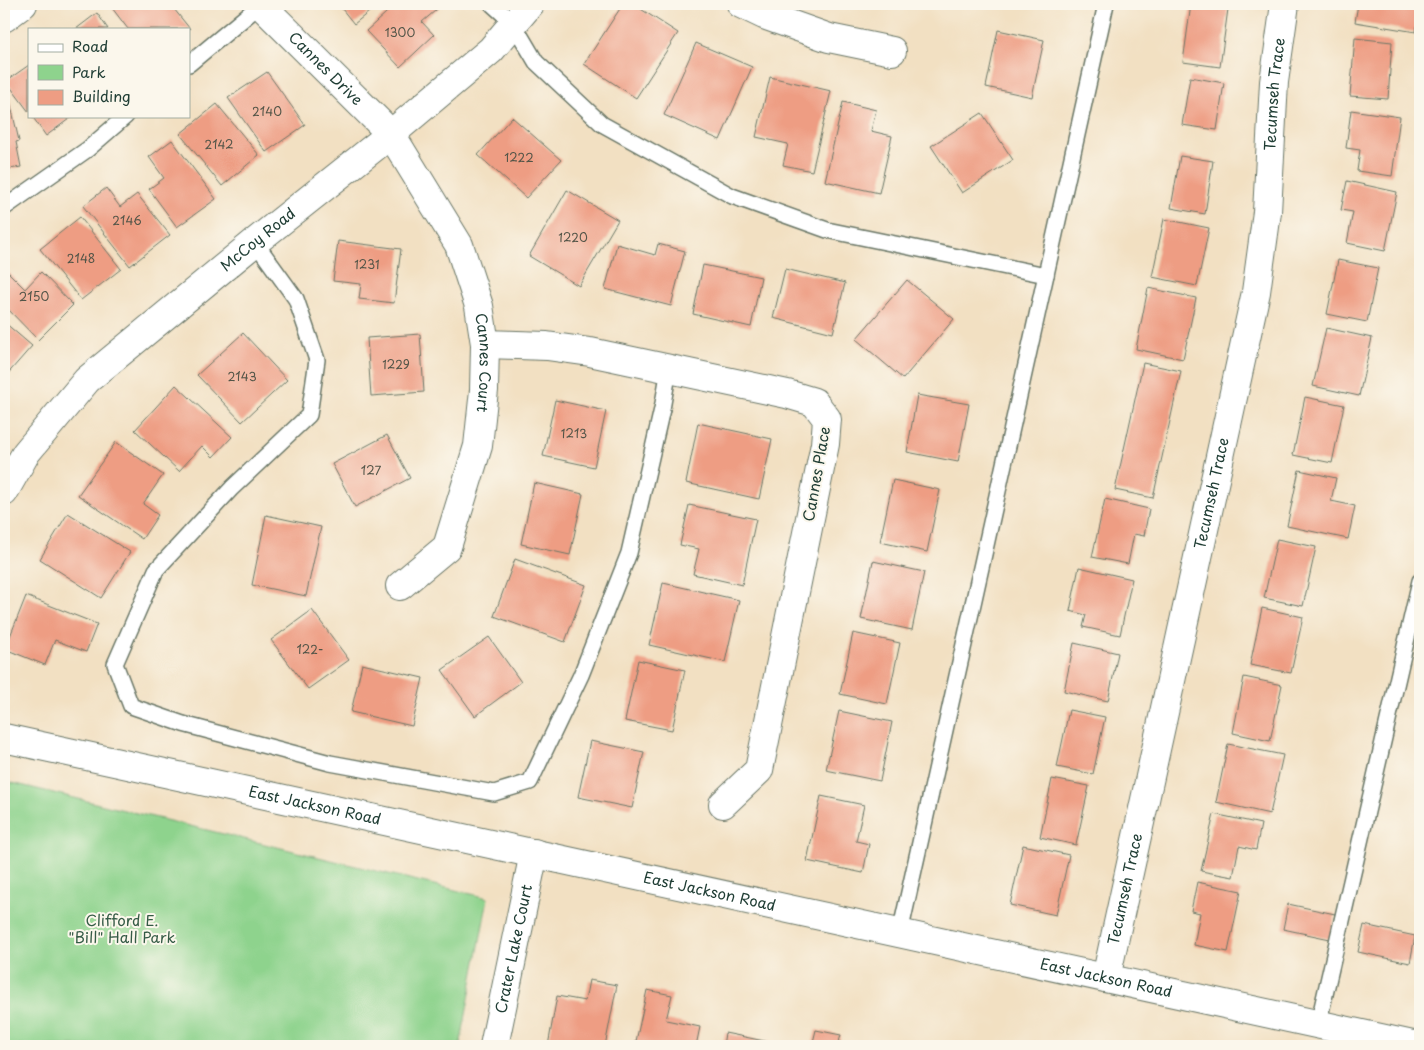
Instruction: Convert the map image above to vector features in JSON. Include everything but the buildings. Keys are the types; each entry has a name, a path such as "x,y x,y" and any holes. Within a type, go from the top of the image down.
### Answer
{"street":[{"path":"4,18 23,4"},
{"name":"Cannes Drive","path":"260,4 391,134"},
{"path":"741,4 764,15 829,38 892,51"},
{"name":"Tecumseh Trace","path":"1106,978 1256,292 1267,212 1274,82 1285,4"},
{"name":"McCoy Road","path":"4,492 26,453 87,380 254,242 391,134 491,50 521,13"},
{"name":"Cannes Court","path":"391,134 459,245 479,306 485,344 484,390 478,446 448,547 400,586"},
{"name":"Cannes Place","path":"485,344 547,346 590,352 788,394 814,402 827,419 825,444 759,770 723,804"},
{"name":"East Jackson Road","path":"4,738 1417,1046"},
{"name":"Crater Lake Court","path":"494,1046 534,853"}],"lane":[{"path":"190,63 260,4"},
{"path":"492,4 521,13 536,62 602,124 732,196 827,230 1046,275"},
{"path":"900,933 1106,4"},
{"path":"4,208 88,149 124,118"},
{"path":"254,242 296,299 317,360 309,415 232,488 156,570 115,664 131,706 183,724 330,763 494,793 530,782 581,675 629,553 662,410 669,369"},
{"path":"1318,1025 1420,581"}],"green space":[{"name":"Clifford E. \"Bill\" Hall Park","path":"4,781 488,898 460,1046 4,1046"}]}
